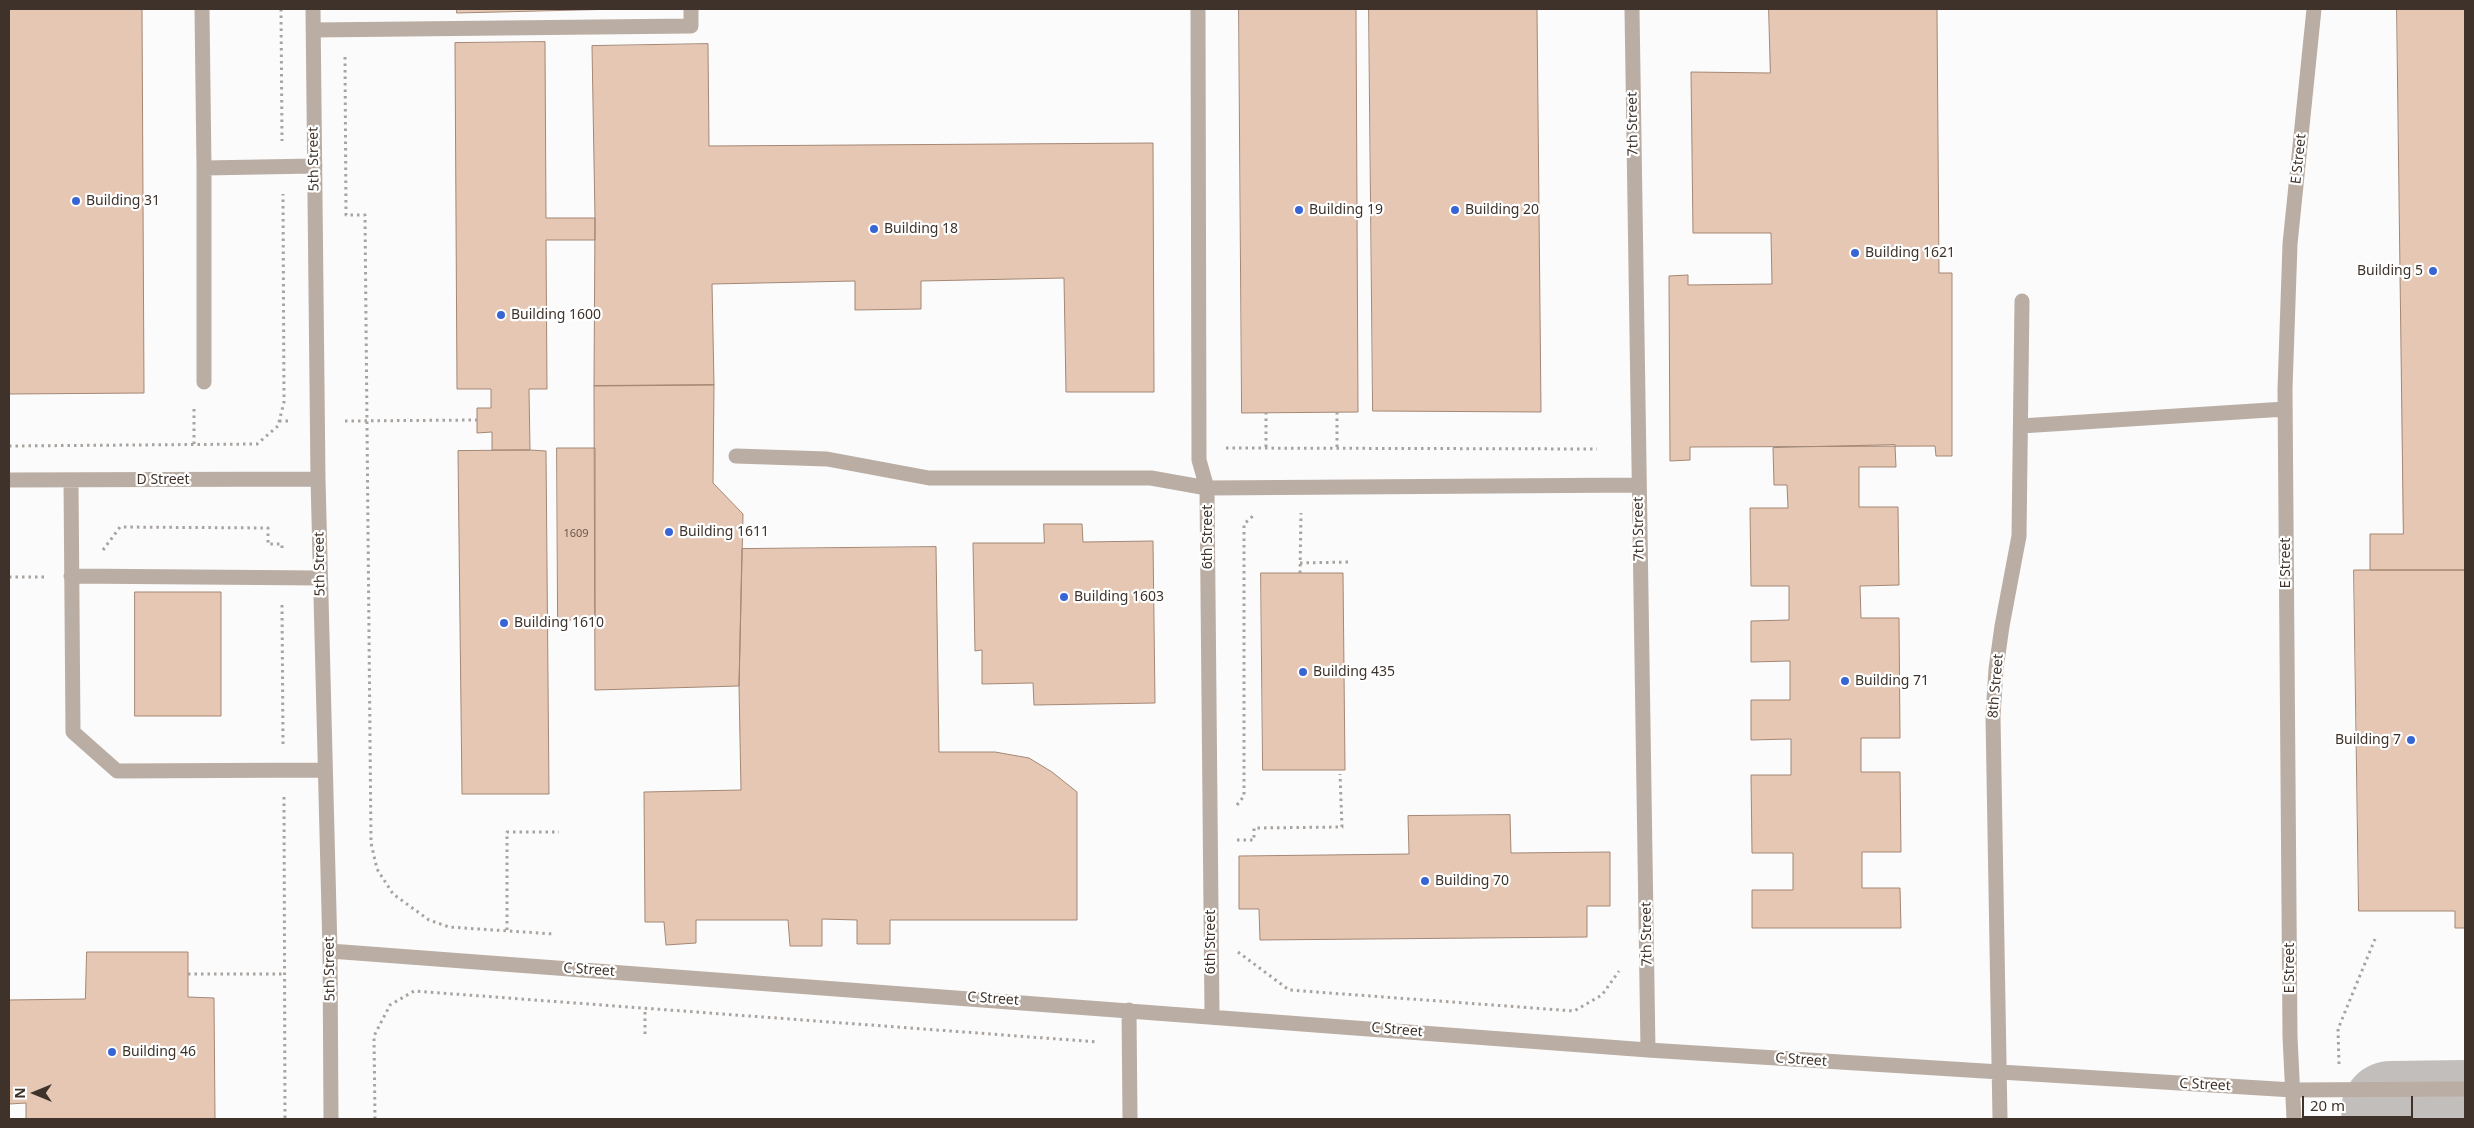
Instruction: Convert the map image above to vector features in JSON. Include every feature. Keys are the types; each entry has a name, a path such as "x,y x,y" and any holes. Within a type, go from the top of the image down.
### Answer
{"street":[{"path":"202,9 204,382"},
{"name":"5th Street","path":"313,9 317,421 330,951 331,1119"},
{"path":"313,30 691,26 691,9"},
{"path":"736,456 827,459 929,478 1151,478 1207,488 1199,460 1198,9"},
{"name":"7th Street","path":"1632,9 1638,485 1646,796 1648,1050"},
{"name":"E Street","path":"2294,1119 2290,1027 2285,409 2290,244 2314,9"},
{"path":"204,168 314,166"},
{"name":"8th Street","path":"2000,1119 1993,716 2002,626 2019,536 2022,301"},
{"path":"2021,426 2285,409"},
{"name":"D Street","path":"9,480 318,479"},
{"path":"70,480 73,732 117,771 325,770"},
{"name":"6th Street","path":"1212,1016 1207,488 1638,485"},
{"path":"71,573 320,578"},
{"name":"C Street","path":"330,951 1648,1050 2293,1090 2465,1089"},
{"path":"1129,1010 1130,1119"}],"path":[{"path":"344,48 346,214 365,214 371,843 377,869 393,894 429,920 449,927 554,934"},
{"path":"194,409 194,444"},
{"path":"1266,412 1266,448"},
{"path":"1337,412 1337,448"},
{"path":"279,421 476,420"},
{"path":"1222,442 1225,448 1597,449"},
{"path":"1300,573 1302,487"},
{"path":"1232,812 1244,796 1244,524 1257,512"},
{"path":"9,577 50,577 71,573 94,562 120,527 268,528 268,544 282,544 285,1119"},
{"path":"1300,563 1351,562"},
{"path":"1229,840 1254,840 1254,828 1342,827 1340,774"},
{"path":"507,930 507,832 559,832"},
{"path":"2340,1090 2338,1029 2375,939"},
{"path":"1235,946 1238,952 1289,990 1574,1011 1602,994 1620,971"},
{"path":"188,974 284,974"},
{"path":"374,1119 374,1036 390,1005 414,991 1098,1042"},
{"path":"645,1008 645,1034"}],"building":[{"name":"Building 31","path":"9,9 142,9 144,393 9,394"},
{"path":"457,9 619,9 457,13"},
{"name":"Building 19","path":"1239,9 1356,9 1358,412 1242,413"},
{"name":"Building 20","path":"1369,9 1537,9 1541,412 1373,411"},
{"name":"Building 1621","path":"1769,9 1937,9 1939,273 1952,273 1952,456 1936,456 1935,446 1690,447 1690,460 1670,461 1669,276 1688,275 1688,285 1772,284 1771,233 1693,233 1691,72 1770,73"},
{"name":"Building 5","path":"2397,9 2465,9 2465,570 2370,570 2370,534 2403,534"},
{"name":"Building 1600","path":"545,42 546,218 595,218 595,240 546,240 547,389 529,389 530,450 492,450 492,432 477,433 477,408 491,408 491,389 457,389 455,43"},
{"name":"Building 18","path":"708,44 709,146 1153,143 1154,392 1066,392 1064,278 921,281 921,309 855,310 855,281 712,284 714,385 594,386 595,218 592,46"},
{"name":"Building 1611","path":"714,385 713,483 743,514 739,686 595,690 594,386"},
{"name":"Building 71","path":"1895,445 1896,467 1859,467 1859,507 1898,507 1899,585 1860,586 1861,618 1899,618 1900,738 1861,738 1861,772 1900,772 1901,852 1862,852 1862,888 1900,888 1901,928 1752,928 1752,890 1793,890 1793,853 1752,853 1751,775 1791,775 1791,739 1751,740 1751,700 1790,700 1790,661 1751,662 1751,621 1789,620 1789,586 1751,586 1750,508 1788,508 1787,485 1774,485 1773,448"},
{"path":"557,448 595,448 595,620 558,620"},
{"name":"Building 1610","path":"458,451 546,451 549,794 462,794"},
{"name":"Building 1603","path":"1044,524 1082,524 1083,542 1153,541 1155,703 1034,705 1033,683 982,684 982,650 975,651 973,543 1044,543"},
{"path":"936,547 939,752 995,752 1029,758 1052,772 1077,792 1077,920 890,920 890,944 857,944 857,920 822,919 822,946 790,946 788,920 696,920 696,943 666,945 664,922 645,922 644,792 741,790 739,686 742,549"},
{"name":"Building 7","path":"2354,570 2465,570 2465,928 2455,928 2455,911 2359,911"},
{"name":"Building 435","path":"1261,573 1343,573 1345,770 1263,770"},
{"path":"135,592 221,592 221,716 135,716"},
{"name":"Building 70","path":"1510,815 1511,853 1610,852 1610,906 1587,906 1587,937 1260,940 1259,909 1239,909 1239,856 1409,854 1408,816"},
{"name":"Building 46","path":"87,952 188,952 188,997 214,998 215,1119 26,1119 26,1103 9,1104 9,1000 85,999"}],"taxiway":[{"path":"2391,1111 2465,1110"}],"place":[{"name":"Building 31","path":"76,201"},
{"name":"Building 19","path":"1299,210"},
{"name":"Building 20","path":"1455,210"},
{"name":"Building 18","path":"874,229"},
{"name":"Building 1621","path":"1855,253"},
{"name":"Building 5","path":"2433,271"},
{"name":"Building 1600","path":"501,315"},
{"name":"Building 1611","path":"669,532"},
{"name":"Building 1603","path":"1064,597"},
{"name":"Building 1610","path":"504,623"},
{"name":"Building 435","path":"1303,672"},
{"name":"Building 71","path":"1845,681"},
{"name":"Building 7","path":"2411,740"},
{"name":"Building 70","path":"1425,881"},
{"name":"Building 46","path":"112,1052"}]}
